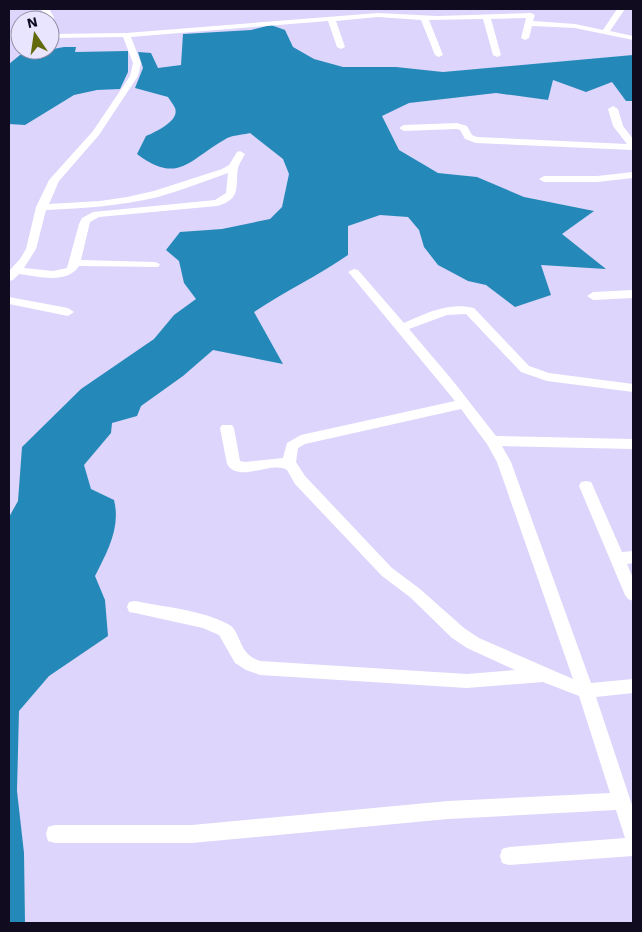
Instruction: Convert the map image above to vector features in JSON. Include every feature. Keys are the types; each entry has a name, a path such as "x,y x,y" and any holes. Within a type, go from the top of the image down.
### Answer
{"street":[{"path":"606,33 621,9"},
{"path":"60,36 126,35 332,20 378,12 424,17 532,16 633,38"},
{"path":"486,16 497,55"},
{"path":"525,38 532,16"},
{"path":"424,17 439,55"},
{"path":"332,20 341,47"},
{"path":"12,274 31,249 41,207 54,180 96,133 134,76 137,63 129,47 126,35"},
{"path":"613,109 618,126 633,146"},
{"path":"404,128 457,126 464,128 468,138 476,140 633,146"},
{"path":"12,274 63,274 71,270 84,224 91,217 110,212 217,203 226,199 232,193 233,167 240,154"},
{"path":"41,207 100,204 137,198 204,179 233,167"},
{"path":"544,179 590,179 633,175"},
{"path":"74,263 154,265"},
{"path":"354,272 464,404 492,441 511,478 586,691 633,835"},
{"path":"593,296 633,294"},
{"path":"9,300 68,312"},
{"path":"402,328 448,311 463,308 470,311 518,364 525,369 547,376 633,388"},
{"path":"289,463 292,446 301,440 464,404"},
{"path":"227,428 234,464 239,467 282,462 293,466 300,480 367,553 386,572 415,592 458,633 486,650 543,675 586,691 633,686"},
{"path":"492,441 633,444"},
{"path":"586,486 633,595"},
{"path":"618,559 633,557"},
{"path":"135,607 204,622 225,630 241,659 248,665 260,668 466,681 543,675"},
{"path":"54,834 192,834 448,810 622,801"},
{"path":"509,856 633,848"}],"water":[{"path":"271,25 285,30 293,47 314,59 343,67 396,67 443,72 633,55 633,101 626,101 612,82 586,92 553,80 548,100 496,93 409,103 382,116 399,150 438,173 477,177 524,197 594,211 562,234 606,269 541,265 551,295 515,307 486,285 468,281 438,265 424,247 419,230 408,217 380,215 348,226 348,255 254,312 283,364 213,350 183,376 141,406 137,416 112,423 111,433 84,465 91,489 114,500 116,510 112,540 95,576 105,600 108,636 49,676 19,711 17,791 24,853 25,923 9,923 9,517 18,501 22,447 81,389 154,339 174,315 196,299 184,283 179,261 166,250 180,232 222,229 270,219 282,207 289,174 283,159 250,133 227,138 183,166 173,168 163,168 137,154 146,136 170,122 176,113 168,97 135,88 143,68 138,52 151,53 158,68 181,65 183,34 251,30"},
{"path":"76,47 75,52 128,51 128,72 120,89 97,90 74,95 25,125 9,124 9,64 14,60 60,60 60,48"}]}
